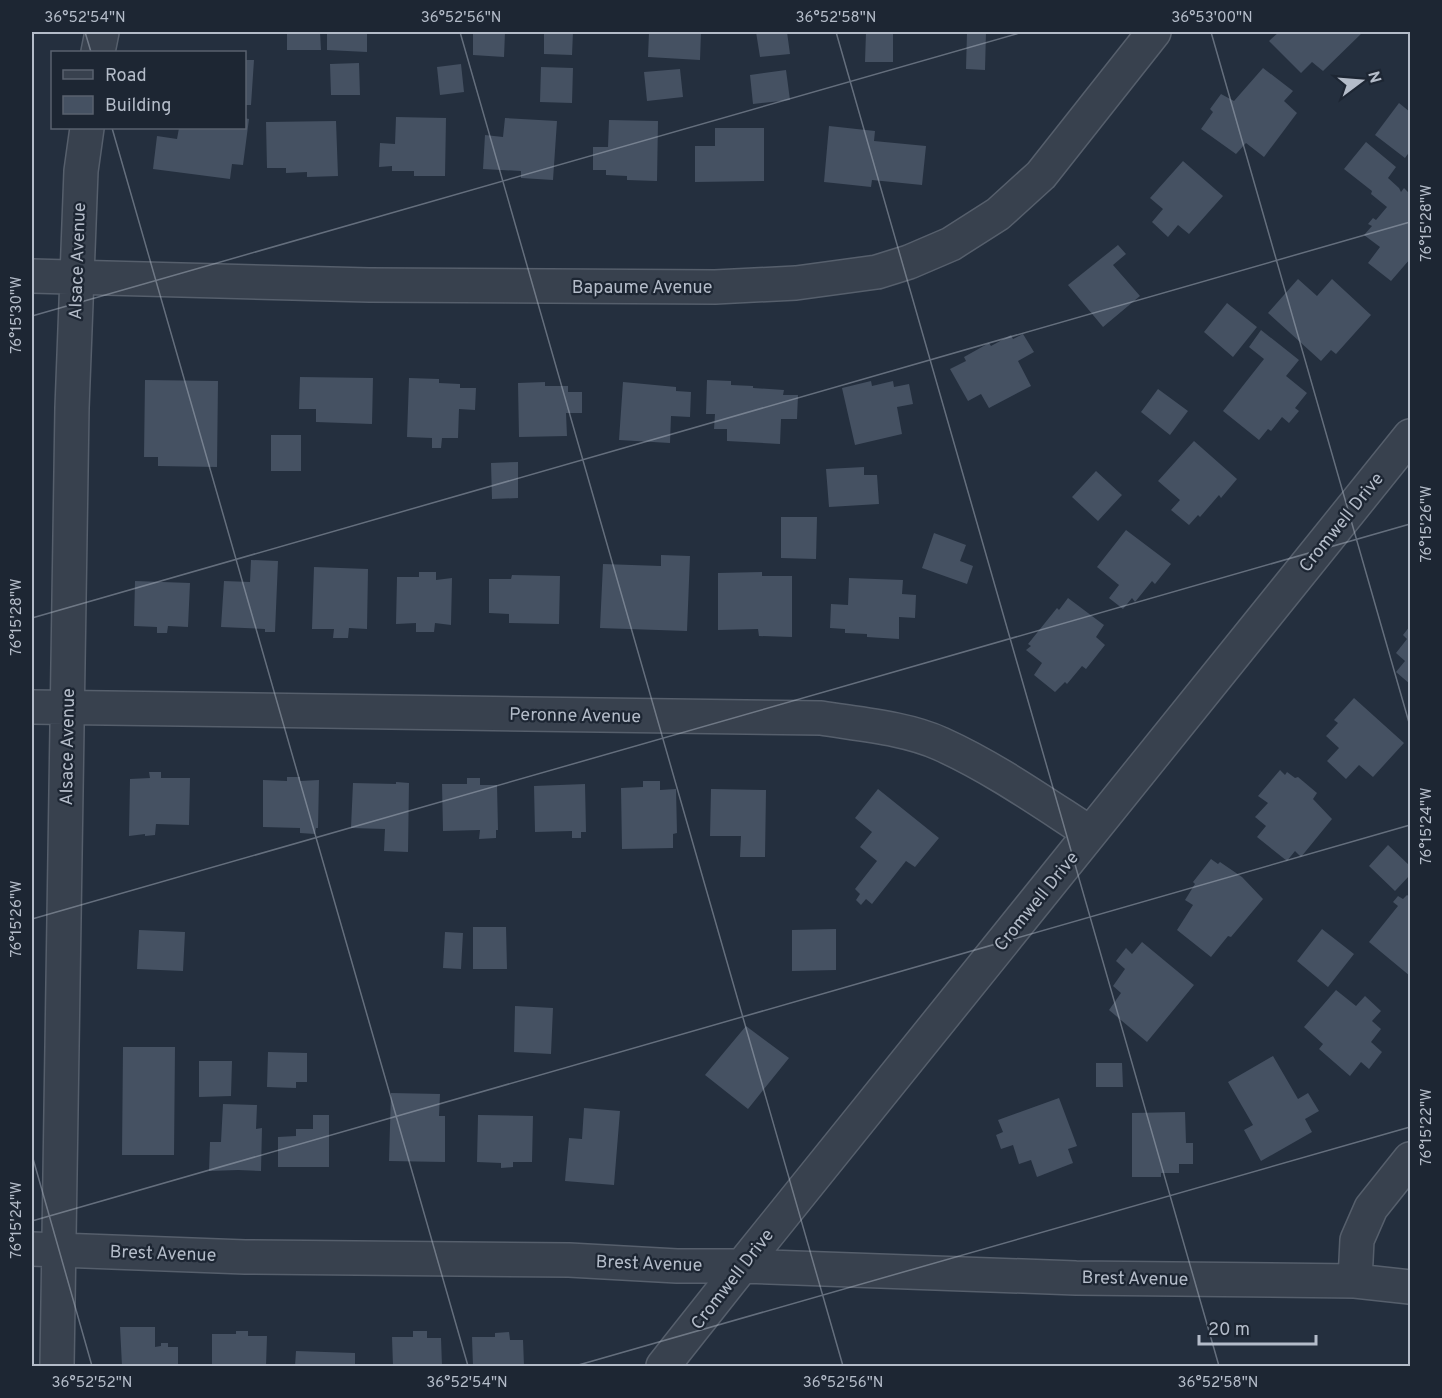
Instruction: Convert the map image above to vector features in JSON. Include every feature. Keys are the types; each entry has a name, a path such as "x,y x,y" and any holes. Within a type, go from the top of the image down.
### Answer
{"street":[{"path":"98,51 102,32"},
{"name":"Bapaume Avenue","path":"32,276 369,285 715,287 796,283 877,272 909,262 951,244 999,214 1041,175 1154,32"},
{"name":"Alsace Avenue","path":"57,1366 46,1249 68,707 76,277 81,171 87,129"},
{"name":"Cromwell Drive","path":"663,1366 1410,436"},
{"name":"Peronne Avenue","path":"32,707 821,718 896,731 940,743 1012,783 1090,833"},
{"path":"1355,1281 1357,1240 1371,1208 1410,1159"},
{"name":"Brest Avenue","path":"46,1249 245,1257 569,1260 677,1266 742,1266 1076,1278 1355,1281 1410,1287"}],"building":[{"path":"287,32 320,32 321,50 287,50"},
{"path":"327,32 367,32 367,52 327,50"},
{"path":"473,32 505,32 504,57 473,55"},
{"path":"544,32 573,32 572,55 544,54"},
{"path":"649,32 701,32 700,60 648,57"},
{"path":"756,32 787,32 790,54 760,57"},
{"path":"866,32 893,32 893,62 865,62"},
{"path":"967,32 986,32 985,70 966,69"},
{"path":"1279,32 1363,32 1323,71 1312,62 1301,73 1269,41"},
{"path":"246,60 254,60 251,105 246,105"},
{"path":"359,63 360,95 331,95 330,64"},
{"path":"461,64 464,92 440,95 437,67"},
{"path":"541,67 573,68 572,103 540,102"},
{"path":"1263,68 1293,91 1284,101 1297,113 1264,157 1246,143 1236,154 1201,129 1213,112 1210,109 1221,94 1234,101"},
{"path":"680,69 683,97 647,101 644,72"},
{"path":"786,70 790,100 753,104 750,75"},
{"path":"1399,103 1410,112 1410,151 1405,158 1375,135"},
{"path":"396,117 446,118 445,176 414,176 414,171 392,171 392,166 379,167 380,143 395,144"},
{"path":"246,118 249,119 243,165 232,164 230,179 153,169 157,136 177,139 179,129 246,129"},
{"path":"505,118 557,121 553,180 521,178 521,171 483,169 485,135 503,137"},
{"path":"609,120 658,121 657,181 627,180 627,176 606,175 606,170 593,170 593,147 608,147"},
{"path":"336,121 338,176 307,177 307,172 286,173 286,168 267,168 266,122"},
{"path":"829,126 875,131 874,141 926,146 922,185 872,180 871,187 824,182"},
{"path":"715,128 764,128 764,181 695,182 695,146 715,146"},
{"path":"1366,142 1396,167 1388,178 1401,192 1404,188 1410,194 1410,259 1391,281 1368,263 1380,247 1364,235 1372,226 1368,224 1373,218 1376,220 1387,207 1371,194 1372,191 1344,169"},
{"path":"1183,161 1223,196 1189,234 1178,225 1168,237 1152,222 1163,209 1150,198"},
{"path":"1118,245 1126,254 1113,265 1140,296 1103,327 1068,285"},
{"path":"1298,279 1317,296 1332,279 1371,315 1336,354 1331,350 1321,361 1268,313"},
{"path":"1227,303 1257,327 1233,357 1204,332"},
{"path":"1261,330 1299,360 1286,376 1307,393 1295,408 1299,411 1289,423 1282,417 1271,431 1268,429 1259,440 1223,411 1264,359 1249,347"},
{"path":"1023,334 1034,352 1018,361 1031,386 989,408 981,394 968,401 950,369 966,361 964,357 989,343 991,346 1011,335 1013,339"},
{"path":"300,377 373,378 372,424 316,422 316,409 299,409"},
{"path":"409,378 439,379 439,383 460,384 460,388 476,388 475,410 459,409 458,438 442,438 441,448 432,448 432,438 407,437"},
{"path":"145,380 218,381 217,467 158,466 158,457 144,457"},
{"path":"707,380 731,381 731,385 784,390 783,395 798,395 797,419 781,419 780,444 727,441 727,429 714,429 715,414 706,414"},
{"path":"871,381 872,386 893,381 894,387 909,384 913,404 897,407 902,434 855,445 842,388"},
{"path":"545,382 545,386 568,386 568,392 582,392 582,413 566,413 567,436 519,437 518,383"},
{"path":"623,382 676,387 676,391 691,392 690,417 671,416 670,443 619,440"},
{"path":"1158,389 1188,411 1170,435 1141,412"},
{"path":"271,435 301,435 301,471 271,471"},
{"path":"1194,441 1237,479 1221,498 1219,495 1200,517 1198,515 1189,525 1171,510 1180,500 1158,481"},
{"path":"518,462 518,498 492,499 491,463"},
{"path":"864,467 864,475 877,475 879,504 829,507 826,469"},
{"path":"1096,471 1122,495 1098,521 1072,497"},
{"path":"781,517 817,517 816,559 781,558"},
{"path":"1126,530 1171,564 1155,584 1152,581 1135,602 1132,598 1123,609 1109,598 1119,585 1097,567"},
{"path":"934,533 966,545 960,561 973,566 967,584 922,568"},
{"path":"661,555 690,556 687,631 600,628 603,564 661,566"},
{"path":"251,560 278,561 275,632 265,632 265,629 221,627 224,581 250,582"},
{"path":"314,567 368,569 367,629 349,628 348,638 333,638 334,629 312,629"},
{"path":"419,572 436,572 436,580 452,578 451,625 435,623 434,632 416,632 416,623 396,624 397,577 419,577"},
{"path":"762,572 762,576 792,576 792,637 759,636 758,629 718,630 718,573"},
{"path":"512,575 560,576 559,624 509,623 509,614 489,613 489,579 511,579"},
{"path":"849,578 903,580 902,594 916,595 915,618 899,617 899,639 867,637 867,634 845,633 845,629 830,628 831,604 848,605"},
{"path":"135,581 190,583 188,627 168,626 167,633 157,633 157,627 134,626"},
{"path":"1068,598 1104,625 1096,637 1105,645 1086,669 1082,666 1067,684 1065,682 1055,692 1034,675 1042,663 1026,650 1031,646 1028,644 1057,608 1059,610"},
{"path":"1410,626 1410,684 1396,672 1405,661 1396,653 1407,639 1403,635"},
{"path":"1354,698 1404,743 1373,777 1359,765 1346,779 1327,761 1339,748 1326,736 1338,723 1334,720"},
{"path":"1280,770 1285,775 1287,772 1295,778 1298,777 1317,793 1313,799 1332,819 1301,857 1295,851 1287,861 1257,837 1266,826 1255,817 1268,803 1258,796"},
{"path":"149,772 161,772 161,778 190,778 189,825 156,824 155,835 129,836 130,779 150,778"},
{"path":"287,777 300,777 300,781 319,780 318,828 315,834 300,833 300,828 263,827 263,780 287,781"},
{"path":"467,778 480,778 480,785 497,785 498,830 496,830 496,838 479,839 480,830 443,831 442,784 467,784"},
{"path":"643,781 660,781 660,790 676,789 677,833 673,834 673,848 622,849 621,788 643,787"},
{"path":"396,782 409,783 408,852 384,851 385,829 351,828 353,783 396,784"},
{"path":"585,784 586,832 581,832 581,838 572,838 572,831 535,832 534,786"},
{"path":"711,789 766,790 765,857 740,857 741,836 710,836"},
{"path":"878,789 939,838 915,867 906,861 872,904 866,899 861,905 856,900 860,894 855,889 877,861 860,847 872,832 855,818"},
{"path":"1388,845 1410,866 1410,875 1395,891 1369,866"},
{"path":"1211,859 1218,864 1220,862 1242,877 1263,899 1211,957 1177,930 1193,905 1185,900 1195,884 1193,882"},
{"path":"1407,895 1410,897 1410,976 1369,942 1398,906 1393,902 1398,896 1403,899"},
{"path":"473,927 506,927 507,969 473,969"},
{"path":"836,929 836,970 792,971 792,930"},
{"path":"1322,929 1354,954 1328,987 1297,961"},
{"path":"139,930 185,932 183,971 137,969"},
{"path":"445,932 463,933 461,969 443,968"},
{"path":"1142,942 1194,985 1147,1042 1109,1010 1121,993 1113,986 1125,969 1116,961 1126,948 1132,954"},
{"path":"1336,990 1356,1006 1365,996 1381,1011 1372,1021 1381,1029 1371,1042 1382,1052 1369,1069 1361,1062 1350,1076 1319,1049 1323,1044 1304,1027"},
{"path":"515,1006 553,1008 551,1054 514,1052"},
{"path":"746,1026 789,1058 748,1109 705,1075"},
{"path":"123,1047 175,1047 174,1155 122,1155"},
{"path":"268,1052 307,1053 307,1082 296,1082 296,1088 267,1087"},
{"path":"1273,1056 1298,1099 1308,1093 1319,1111 1305,1119 1312,1132 1261,1161 1244,1130 1253,1125 1228,1082"},
{"path":"199,1061 232,1061 231,1096 199,1097"},
{"path":"1096,1063 1122,1063 1123,1087 1096,1087"},
{"path":"391,1093 440,1094 439,1116 445,1116 445,1162 389,1161"},
{"path":"1059,1098 1077,1146 1068,1149 1073,1163 1037,1177 1031,1160 1019,1164 1013,1145 1001,1149 996,1135 1003,1132 998,1120"},
{"path":"223,1104 257,1105 256,1129 262,1128 261,1171 209,1171 210,1142 221,1142"},
{"path":"584,1108 620,1111 614,1185 565,1181 569,1138 582,1139"},
{"path":"1185,1112 1186,1143 1193,1143 1193,1164 1179,1164 1179,1173 1161,1173 1161,1177 1132,1177 1132,1113"},
{"path":"313,1115 329,1115 329,1167 278,1167 278,1137 296,1136 296,1129 313,1129"},
{"path":"478,1115 533,1116 532,1162 513,1162 513,1167 501,1168 501,1163 477,1162"},
{"path":"120,1327 155,1327 155,1347 161,1346 161,1343 168,1343 168,1347 178,1347 178,1366 122,1366"},
{"path":"236,1331 248,1331 248,1336 267,1336 266,1366 212,1366 212,1334 236,1334"},
{"path":"413,1331 427,1331 427,1338 441,1338 442,1366 393,1366 392,1337 413,1337"},
{"path":"509,1332 510,1340 523,1340 524,1366 473,1366 472,1337 495,1337 495,1333"},
{"path":"296,1351 355,1353 355,1366 295,1366"}]}
